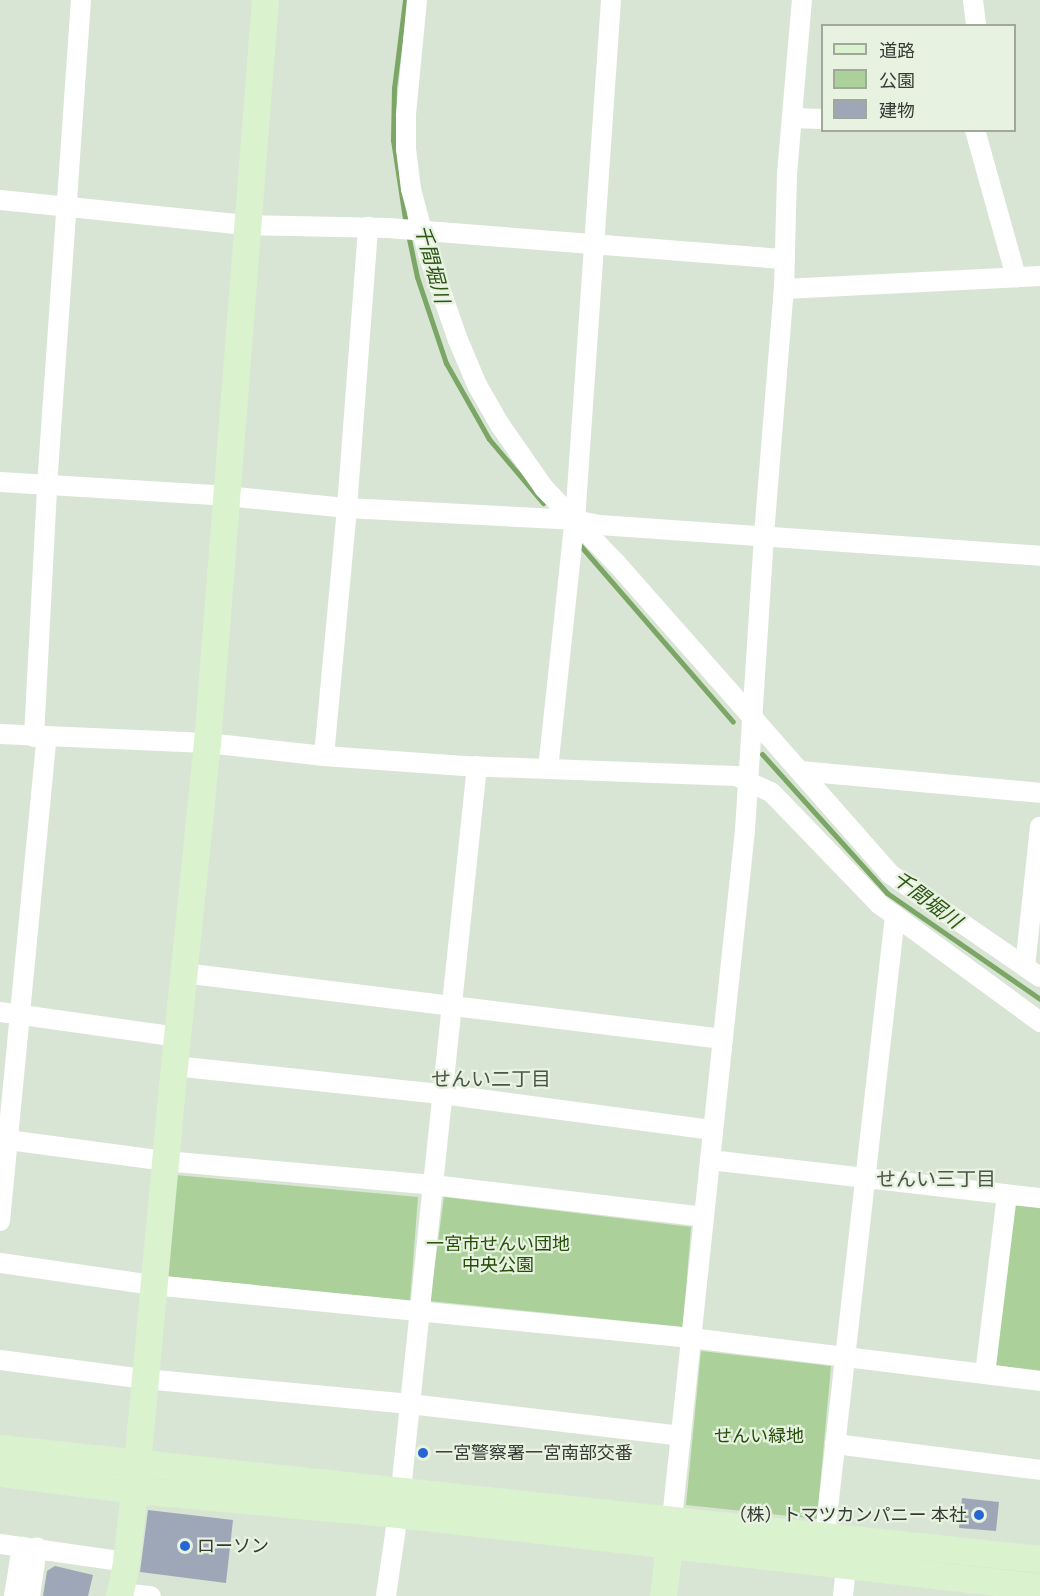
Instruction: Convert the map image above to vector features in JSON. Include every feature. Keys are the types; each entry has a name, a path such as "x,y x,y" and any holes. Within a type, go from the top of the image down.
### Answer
{"street":[{"path":"0,1221 9,1013 40,737 47,486 81,0"},
{"path":"151,1596 120,1595 136,1477 207,743 265,0"},
{"path":"417,0 406,115 406,149 419,231 444,304 477,385 500,425 544,488 617,564 890,874 1033,972"},
{"path":"548,769 574,519 611,0"},
{"path":"663,1596 746,830 751,717 784,289 792,118 802,0"},
{"path":"973,0 976,24"},
{"path":"792,118 821,119"},
{"path":"976,132 1016,277"},
{"path":"0,200 68,205 246,225 388,228 785,259"},
{"path":"324,756 347,508 368,227"},
{"path":"784,289 1040,276"},
{"path":"0,482 226,496 347,508 574,519 600,525 1040,556"},
{"path":"0,734 207,743 324,756 477,766 736,776 771,792 879,904 1040,1022"},
{"path":"386,1596 410,1404 477,766"},
{"path":"800,771 1040,793"},
{"path":"1033,972 1040,827"},
{"path":"825,1535 895,916"},
{"path":"183,974 723,1039"},
{"path":"9,1013 177,1037"},
{"path":"174,1066 442,1094 713,1130"},
{"path":"4,1139 165,1161 433,1185 704,1217"},
{"path":"710,1160 1040,1198"},
{"path":"985,1374 1007,1194"},
{"path":"0,1263 153,1285 691,1338 1040,1381"},
{"path":"0,1360 145,1379 410,1404 681,1436"},
{"path":"835,1443 1040,1470"},
{"path":"0,1448 136,1477"},
{"path":"0,1473 136,1477 399,1502 670,1532 846,1566 1040,1587"},
{"path":"670,1532 825,1535 1040,1559"},
{"path":"0,1544 126,1562"},
{"path":"14,1596 30,1547"},
{"path":"30,1547 30,1596"},
{"path":"843,1596 846,1566"}],"green space":[{"path":"175,1175 418,1197 410,1301 154,1275"},
{"name":"一宮市せんい団地 中央公園","path":"444,1197 691,1227 683,1327 430,1301"},
{"path":"1015,1203 1040,1207 1040,1372 996,1365"},
{"name":"せんい緑地","path":"701,1351 831,1366 817,1519 686,1505"}],"building":[{"name":"（株）トマツカンパニー 本社","path":"962,1498 999,1502 996,1531 959,1528"},
{"name":"ローソン","path":"148,1510 233,1520 226,1583 140,1572"},
{"path":"55,1566 93,1575 88,1596 43,1596 47,1571"}],"waterway":[{"name":"千間堀川","path":"405,0 394,88 393,140 406,225"},
{"name":"千間堀川","path":"408,234 417,277 446,363 489,439 543,503"},
{"name":"千間堀川","path":"579,544 733,722"},
{"name":"千間堀川","path":"762,754 887,893 1040,999"}],"place":[{"name":"一宮警察署一宮南部交番","path":"423,1453"},
{"name":"（株）トマツカンパニー 本社","path":"979,1515"},
{"name":"ローソン","path":"185,1546"}],"district":[{"name":"せんい二丁目","path":"491,1079"},
{"name":"せんい三丁目","path":"936,1179"}]}
